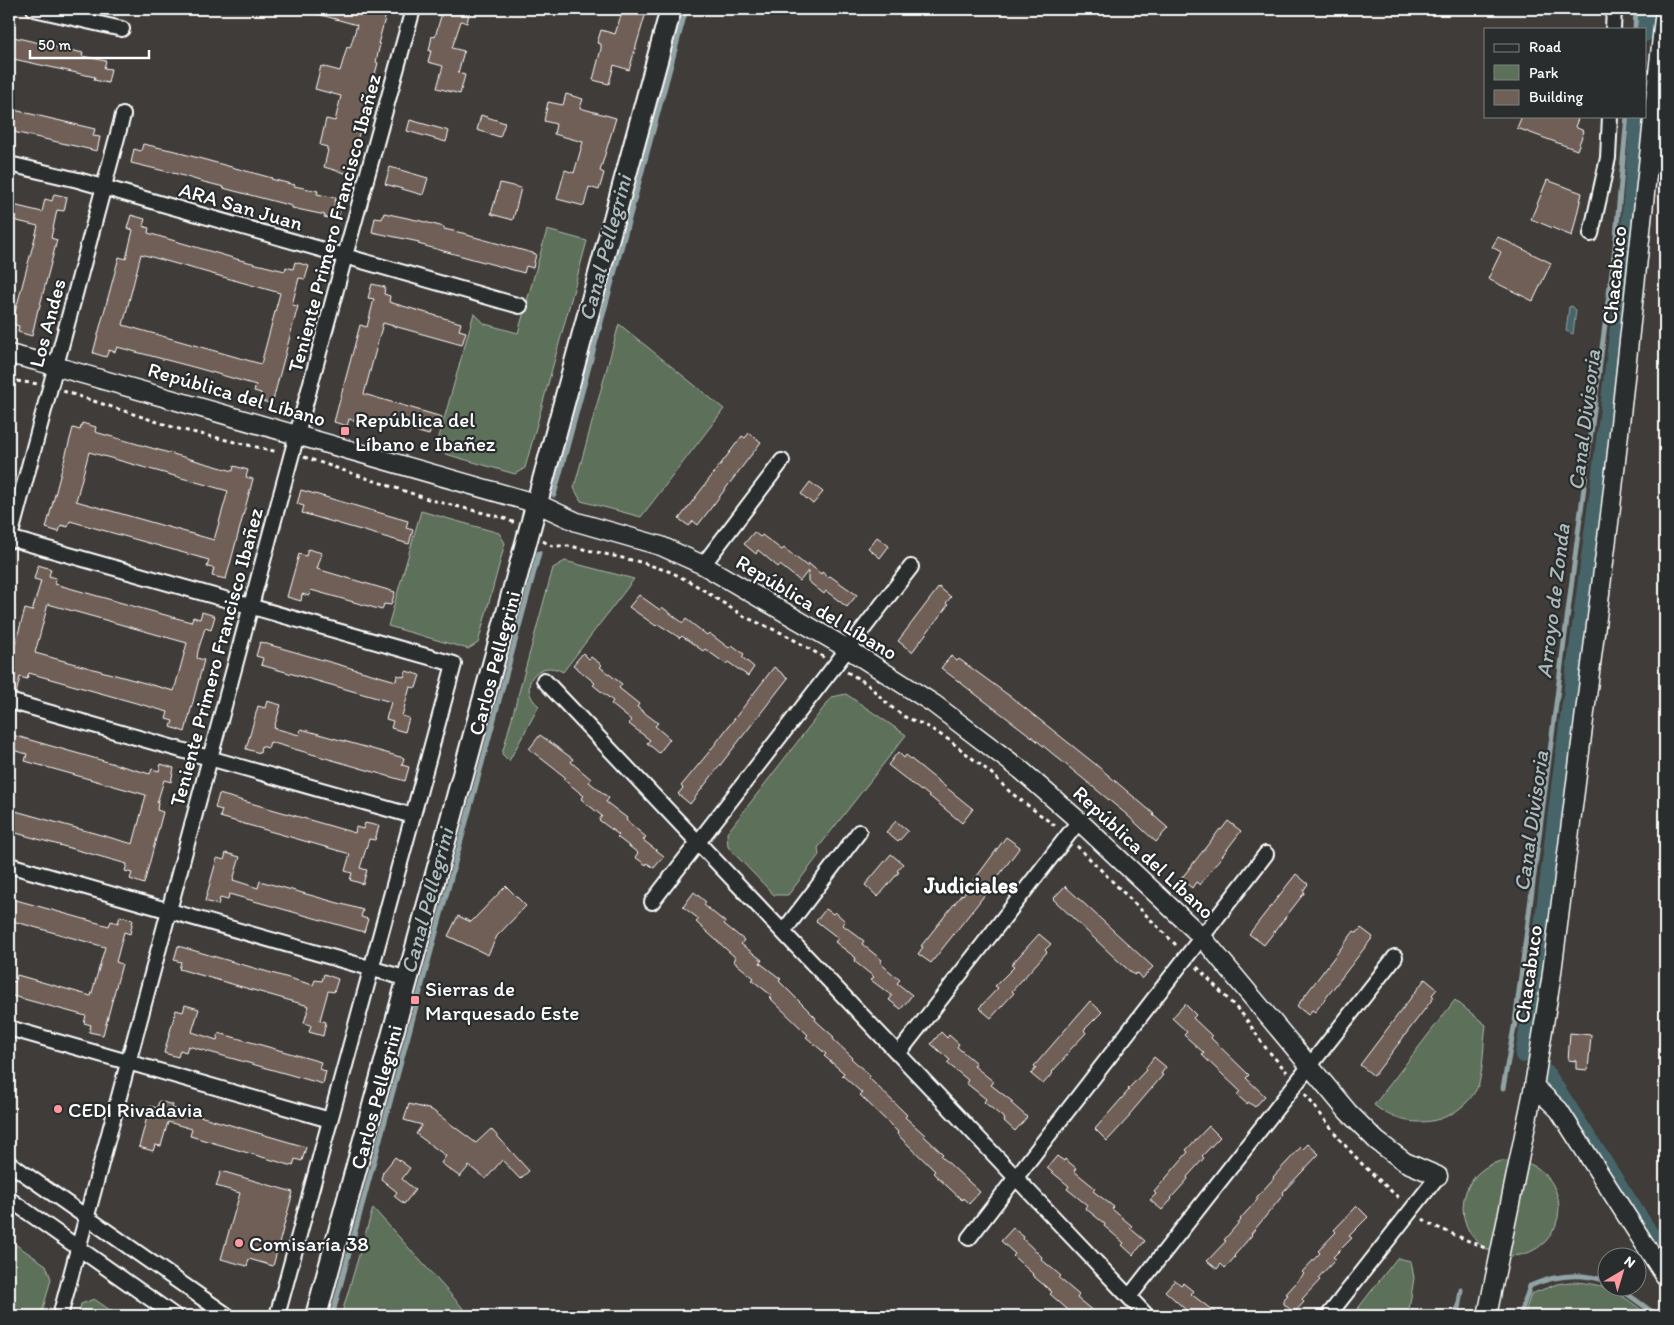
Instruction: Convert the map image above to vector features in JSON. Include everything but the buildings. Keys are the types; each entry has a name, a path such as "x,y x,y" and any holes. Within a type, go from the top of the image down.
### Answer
{"main road":[{"name":"Carlos Pellegrini","path":"316,1316 530,534 671,9"}],"street":[{"path":"34,9 122,29"},
{"name":"Teniente Primero Francisco Ibañez","path":"60,1316 345,256 414,9"},
{"path":"1613,28 1614,9"},
{"name":"Chacabuco","path":"1487,1316 1534,1086 1552,980 1611,506 1665,9"},
{"name":"Los Andes","path":"9,539 123,115"},
{"path":"1591,234 1608,158 1610,118"},
{"name":"ARA San Juan","path":"9,164 104,187 520,306"},
{"name":"República del Líbano","path":"9,354 538,504 577,522 661,546 703,565 848,649 934,704 1021,770 1080,821 1202,937 1348,1112 1377,1141 1405,1162 1438,1176"},
{"path":"703,565 782,460"},
{"path":"9,539 251,606"},
{"path":"652,902 911,567"},
{"name":"Carlos Pellegrini","path":"251,606 454,664 277,1316"},
{"path":"544,680 1147,1316"},
{"path":"9,701 413,816"},
{"path":"898,1054 1080,821"},
{"path":"782,932 859,832"},
{"path":"969,1238 1266,854"},
{"path":"9,865 408,979"},
{"path":"1129,1297 1395,957"},
{"path":"9,1028 330,1120"},
{"path":"1534,1086 1558,1110 1665,1276"},
{"path":"9,1163 228,1316"},
{"path":"1328,1316 1438,1176"},
{"path":"9,1199 175,1316"}],"path":[{"path":"9,380 50,387 179,429 292,454 422,498 504,518 530,534"}],"green space":[{"path":"547,230 587,241 525,468 515,474 435,451 474,313 485,324 518,333"},
{"path":"619,324 724,409 641,517 581,501 574,488"},
{"path":"421,511 499,533 505,543 478,643 468,649 388,626"},
{"path":"565,561 634,579 563,672 554,668 545,668 538,671 533,677 529,691 532,699 539,706 509,761 502,754 553,568"},
{"path":"846,694 906,735 818,848 819,855 788,895 774,895 728,847 727,833 832,697"},
{"path":"1455,1000 1486,1025 1482,1069 1479,1083 1472,1096 1456,1111 1433,1121 1408,1121 1385,1113 1374,1105"},
{"path":"1511,1160 1529,1164 1545,1174 1555,1190 1559,1208 1555,1226 1545,1242 1529,1252 1511,1256 1493,1252 1477,1242 1467,1226 1463,1208 1467,1190 1477,1174 1493,1164"},
{"path":"373,1208 470,1316 341,1316"},
{"path":"9,1240 46,1265 51,1279 41,1316 9,1316"},
{"path":"1397,1258 1411,1261 1414,1278 1408,1316 1352,1316"},
{"path":"1570,1282 1596,1285 1596,1298 1625,1298 1649,1316 1524,1316 1531,1294 1557,1284"},
{"path":"94,1299 119,1316 78,1316 81,1304"}],"water":[{"path":"1572,306 1576,310 1573,334 1566,331 1569,307"}],"waterway":[{"name":"Canal Pellegrini","path":"554,495 686,9"},
{"name":"Arroyo de Zonda","path":"1635,28 1636,9"},
{"name":"Canal Divisoria","path":"1645,28 1647,9"},
{"name":"Arroyo de Zonda","path":"1503,1088 1515,1022 1615,247 1627,118"},
{"name":"Canal Divisoria","path":"1523,1055 1536,976 1627,253 1638,118"},
{"name":"Canal Pellegrini","path":"332,1316 539,553"},
{"name":"Canal Divisoria","path":"1547,1073 1665,1256"},
{"path":"1520,1316 1530,1286 1558,1277 1587,1276 1596,1278"},
{"name":"Arroyo de Zonda","path":"1457,1316 1461,1290"},
{"path":"1633,1298 1658,1316"}],"place":[{"name":"República del Líbano e Ibañez","path":"345,431"},
{"name":"Sierras de Marquesado Este","path":"415,1000"},
{"name":"CEDI Rivadavia","path":"58,1109"},
{"name":"Comisaría 38","path":"239,1243"}],"district":[{"name":"Judiciales","path":"971,885"}]}
